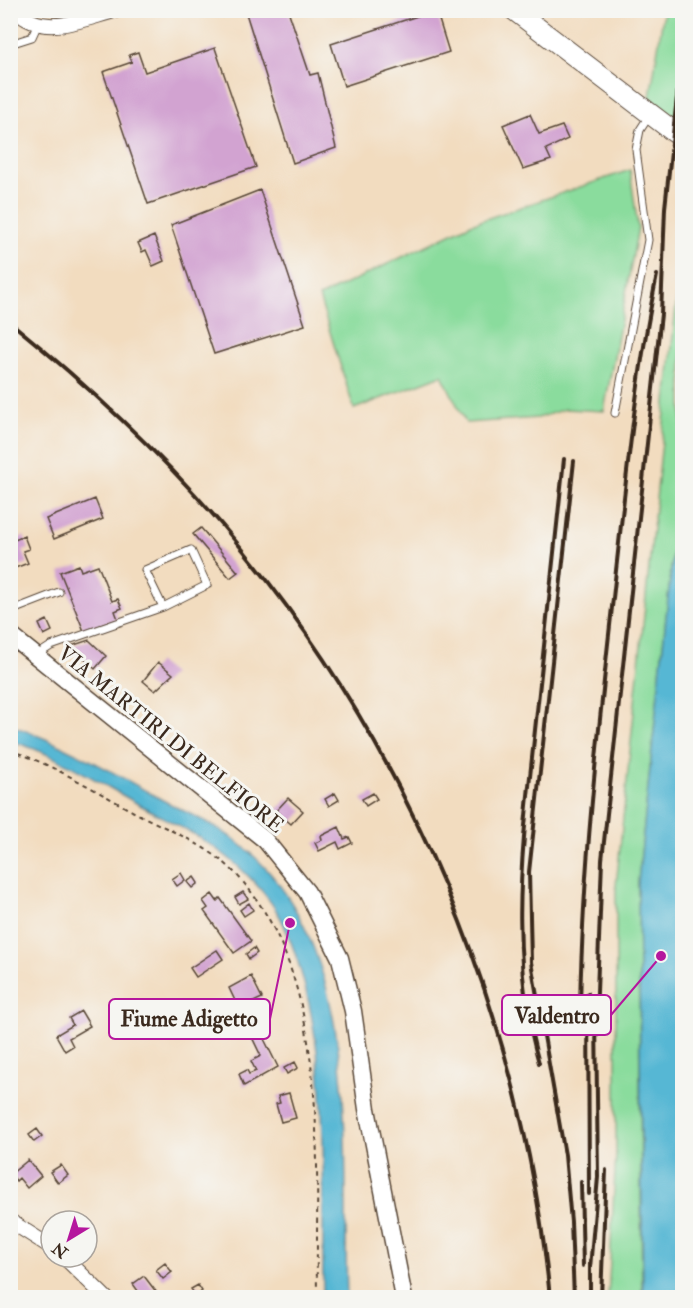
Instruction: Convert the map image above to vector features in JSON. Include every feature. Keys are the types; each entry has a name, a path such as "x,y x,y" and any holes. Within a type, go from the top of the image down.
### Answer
{"main road":[{"path":"514,10 682,138"}],"street":[{"path":"15,10 37,26 53,26 118,10"},
{"name":"VIA MARTIRI DI BELFIORE","path":"10,635 265,840 307,892 340,958 353,1011 367,1109 404,1298"},
{"path":"10,1221 39,1239"},
{"path":"76,1269 106,1298"}],"lane":[{"path":"10,44 32,37 37,26"},
{"path":"615,412 648,240 636,150 640,130 651,114"},
{"path":"34,656 51,646 163,607 207,585 191,550 145,570 163,607"},
{"path":"10,611 59,592"}],"path":[{"path":"10,750 53,767 203,849 228,866 249,888 274,925 292,966 314,1074 317,1298"}],"green space":[{"path":"664,11 682,11 682,122 650,97"},
{"path":"680,148 682,150 682,466 638,882 642,1297 608,1298 616,1153 616,886 679,277"},
{"path":"630,170 638,228 604,411 565,409 538,418 466,423 442,375 354,409 319,297 471,224"}],"water":[{"path":"682,466 682,1297 643,1298 638,882"},
{"path":"10,725 85,758 220,830 240,844 281,886 309,937 328,994 339,1054 344,1117 347,1297 323,1297 322,1109 318,1062 311,1015 300,969 280,917 252,880 217,849 77,769 45,753 11,741"}],"building":[{"path":"245,10 288,10 310,75 318,73 336,148 293,163"},
{"path":"436,10 449,52 344,86 331,44"},
{"path":"215,48 256,167 148,204 103,72 132,62 129,55 138,52 145,72"},
{"path":"530,114 539,134 562,126 568,139 546,149 551,160 523,169 503,125"},
{"path":"260,190 305,325 214,354 171,225"},
{"path":"154,236 164,261 153,266 146,250 142,252 138,243"},
{"path":"95,499 103,519 54,539 46,519"},
{"path":"201,528 238,572 230,578 193,534"},
{"path":"24,536 29,549 23,551 28,563 10,570 10,542"},
{"path":"79,565 81,571 98,565 112,601 118,599 122,608 115,611 118,619 84,631 60,572"},
{"path":"47,620 52,631 44,635 39,624"},
{"path":"89,640 106,656 95,669 71,646"},
{"path":"158,662 173,674 155,691 143,681"},
{"path":"335,793 339,800 329,806 325,799"},
{"path":"373,793 377,799 366,806 362,799"},
{"path":"288,798 303,811 291,824 276,811"},
{"path":"339,827 344,839 349,837 352,843 340,849 337,842 319,851 315,843 322,840 321,836"},
{"path":"181,873 185,880 177,886 172,879"},
{"path":"194,877 198,883 192,888 187,882"},
{"path":"243,892 248,899 239,904 235,897"},
{"path":"212,894 217,901 220,898 251,941 234,953 204,911 208,908 203,901"},
{"path":"249,903 253,910 244,916 240,910"},
{"path":"254,948 257,953 249,959 246,954"},
{"path":"217,950 223,959 196,977 190,968"},
{"path":"251,976 262,998 239,1009 229,988"},
{"path":"81,1011 90,1026 69,1038 73,1046 65,1051 56,1035 73,1025 69,1018"},
{"path":"259,1029 278,1067 244,1086 239,1074 247,1070 249,1074 256,1071 251,1061 261,1056 250,1033"},
{"path":"295,1062 298,1068 287,1074 284,1068"},
{"path":"289,1093 296,1118 281,1122 276,1104 280,1103 278,1096"},
{"path":"37,1129 42,1136 34,1142 29,1135"},
{"path":"28,1160 41,1176 27,1188 19,1178 16,1181 11,1174"},
{"path":"61,1165 68,1175 58,1183 50,1172"},
{"path":"165,1263 172,1272 163,1279 156,1270"},
{"path":"144,1276 157,1293 151,1298 143,1298 133,1284"},
{"path":"198,1285 202,1291 196,1296 191,1289"}],"railway":[{"path":"590,1268 598,1177 596,1018 602,860 661,314 665,208 682,51"},
{"path":"580,1005 588,852 602,700 631,436 657,275"},
{"path":"10,322 66,369 147,444 222,525 288,608 348,697 400,789 445,886 483,986 513,1088 536,1192 550,1298"},
{"path":"539,1063 529,1021 523,979 520,897 526,815 564,459"},
{"path":"574,461 529,872 531,962 565,1155 574,1298"},
{"path":"588,993 589,1194"},
{"path":"601,1298 606,1170"},
{"path":"581,1182 583,1266"},
{"path":"590,1260 590,1298"}],"place":[{"name":"Fiume Adigetto","path":"290,923"},
{"name":"Valdentro","path":"661,956"}]}
